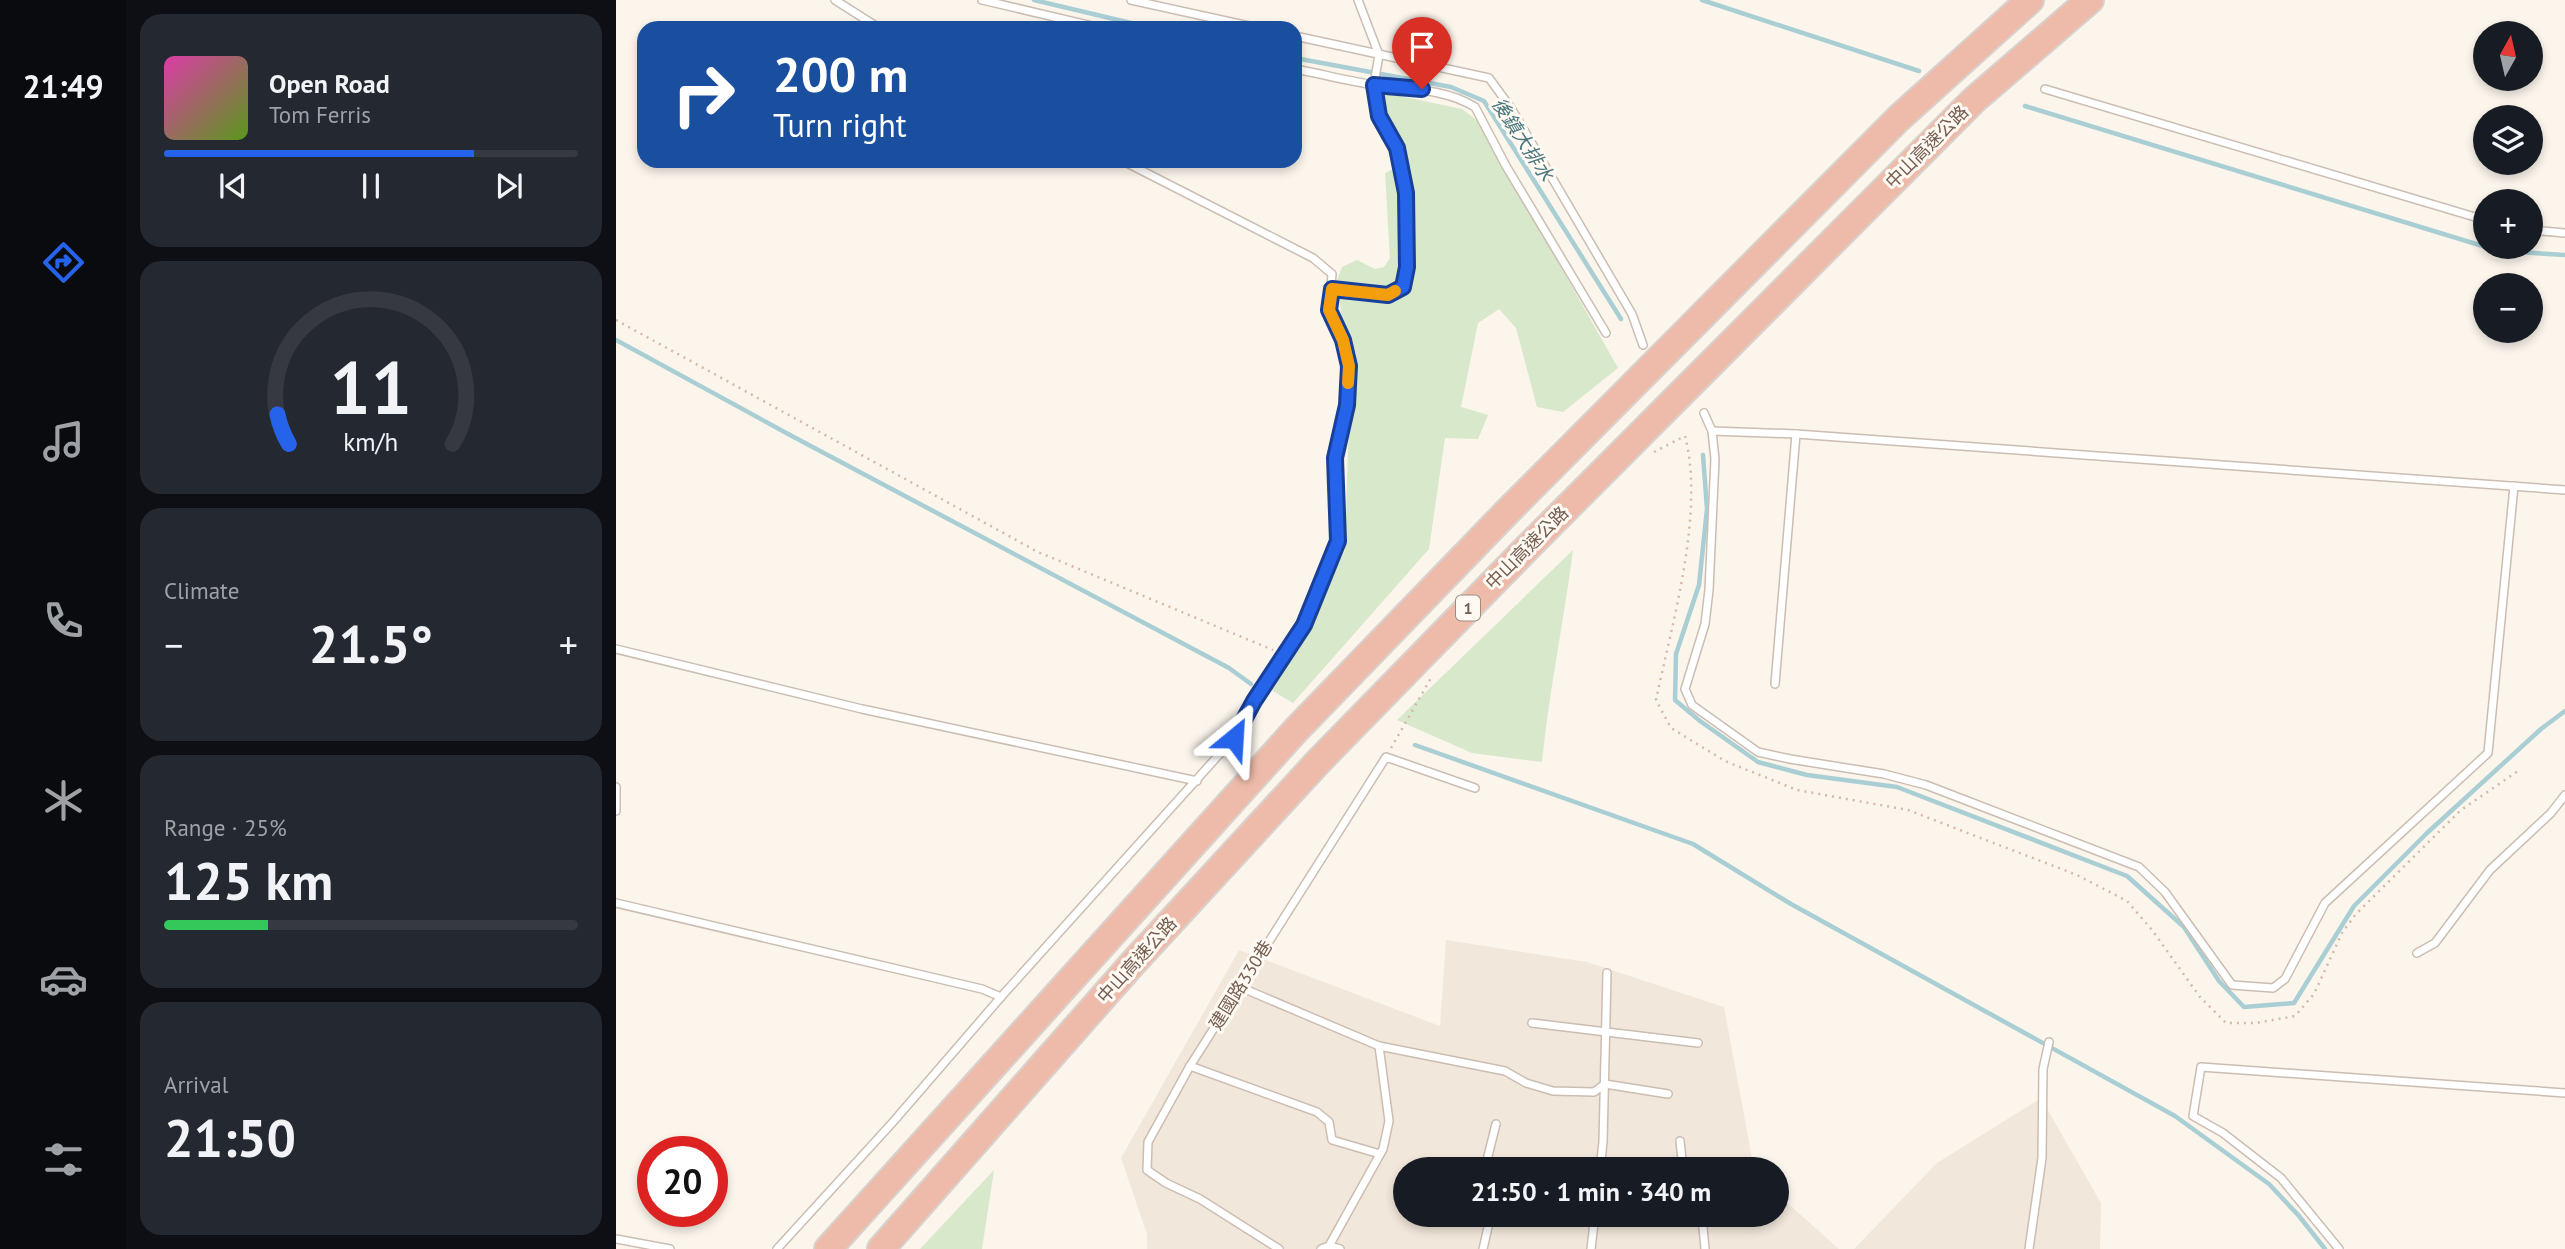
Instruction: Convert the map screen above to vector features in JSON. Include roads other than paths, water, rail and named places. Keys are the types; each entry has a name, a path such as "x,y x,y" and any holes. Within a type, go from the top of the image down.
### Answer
{"highway":[{"name":"中山高速公路","path":"828,1249 1296,730 1508,511 1899,118 2030,0"},
{"name":"中山高速公路","path":"881,1249 1133,963 1318,762 1535,540 1974,100 2090,0"}],"lane":[{"path":"835,0 868,21"},
{"path":"982,0 1071,21"},
{"path":"1131,0 1226,21"},
{"path":"1332,289 1388,295 1403,287 1407,267 1406,193 1397,148 1379,116 1375,82 1378,58 1358,0"},
{"path":"1302,38 1378,58 1489,78 1511,108 1632,314 1643,345"},
{"path":"1302,70 1422,89 1475,107 1506,166 1606,333"},
{"path":"2045,89 2473,216"},
{"path":"777,1249 1234,738 1254,701 1304,625 1338,541 1335,458 1347,405 1349,366 1343,340 1329,310 1332,274 1313,258 1137,168"},
{"path":"2543,231 2565,233"},
{"path":"1704,413 1712,431 1715,459 1705,624 1685,689 1692,705 1758,752 1790,760 1884,774 1926,785 2139,867 2165,892 2232,985 2244,988 2273,988 2285,979 2325,903 2487,753 2514,486"},
{"path":"1712,431 1796,434 2565,489"},
{"path":"1774,684 1796,434"},
{"path":"616,649 862,709 1196,781"},
{"name":"建國路330巷","path":"1279,1249 1200,1199 1166,1183 1147,1170 1148,1142 1190,1066 1385,757 1475,788"},
{"path":"616,787 616,811"},
{"path":"2417,953 2435,943 2490,870 2551,813 2565,794"},
{"path":"616,903 982,989 1000,997"},
{"path":"1601,1157 1607,973"},
{"path":"1240,986 1379,1046 1504,1071 1526,1083 1553,1091 1594,1092 1605,1084 1668,1094"},
{"path":"1532,1023 1698,1043"},
{"path":"2029,1249 2042,1158 2043,1069 2049,1042"},
{"path":"1340,1249 1325,1247 1380,1154 1390,1121 1379,1046"},
{"path":"1190,1066 1317,1112 1329,1122 1332,1140 1380,1154"},
{"path":"2339,1249 2281,1178 2223,1133 2193,1116 2201,1067 2565,1093"},
{"path":"1488,1157 1496,1124"},
{"path":"1680,1141 1682,1157"},
{"path":"1483,1249 1488,1227"},
{"path":"1591,1249 1594,1227"},
{"path":"1703,1227 1706,1249"},
{"path":"616,1239 670,1249"}],"waterway":[{"name":"後鎮大排水","path":"1034,0 1122,21"},
{"path":"1702,0 1919,71"},
{"name":"後鎮大排水","path":"1302,59 1451,87 1484,101 1621,319"},
{"path":"2025,106 2499,251 2565,255"},
{"path":"616,340 1229,668 1251,684"},
{"path":"1703,455 1707,509 1699,585 1676,654 1675,700 1758,762 1807,775 1897,787 2127,876 2184,927 2219,981 2244,1007 2294,1003 2354,906 2427,833 2541,729 2565,711"},
{"path":"1415,745 1693,844 1791,904 2175,1116 2269,1184 2325,1249"}]}
